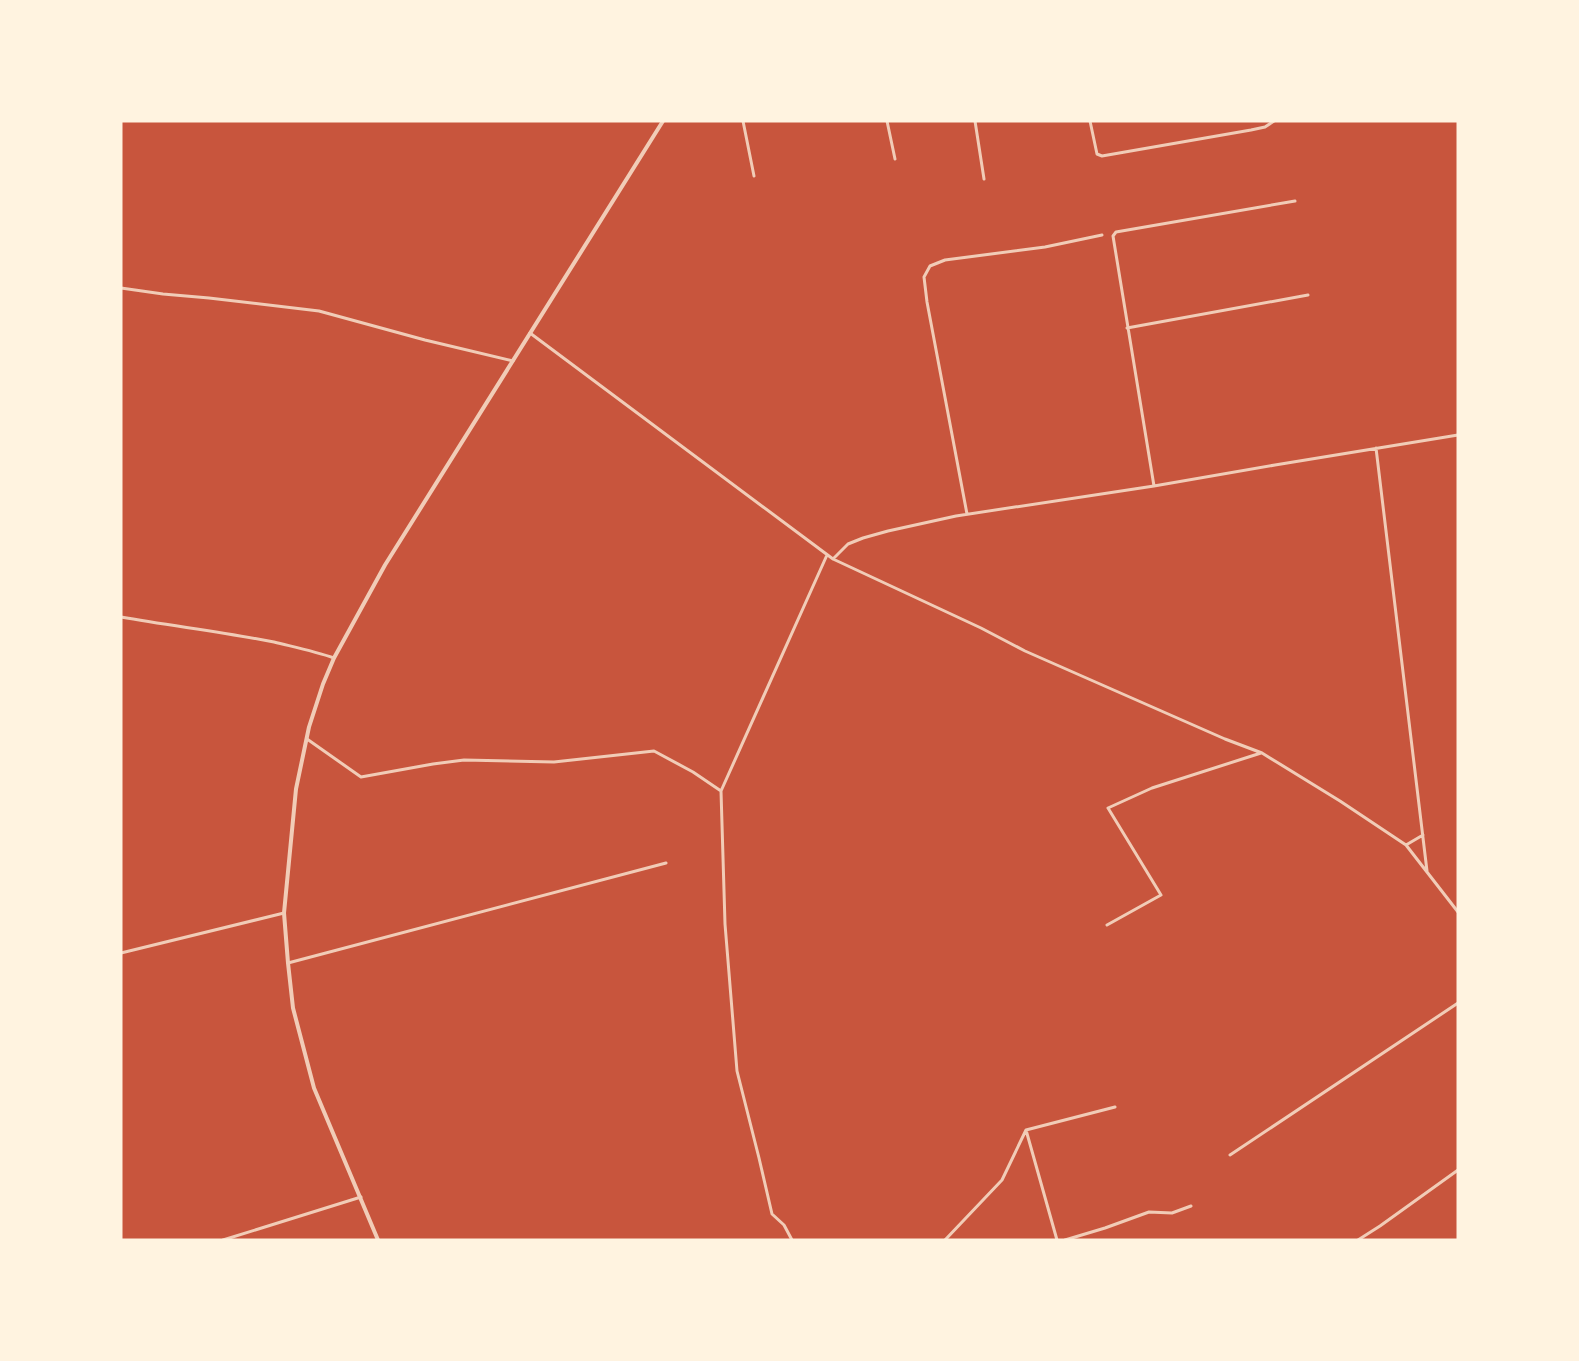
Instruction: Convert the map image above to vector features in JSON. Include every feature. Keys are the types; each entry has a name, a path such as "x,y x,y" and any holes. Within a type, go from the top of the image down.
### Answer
{"street":[{"path":"378,1240 314,1088 294,1008 284,913 296,789 307,739 320,693 334,658 385,565 662,121"},
{"path":"743,121 754,176"},
{"path":"887,121 895,159"},
{"path":"975,121 984,179"},
{"path":"1090,121 1097,154 1102,156 1251,130 1265,127 1274,121"},
{"path":"1154,486 1113,236 1116,232 1296,201"},
{"path":"967,514 926,302 924,277 930,266 945,260 1045,247 1102,235"},
{"path":"121,288 319,311 512,361"},
{"path":"1128,328 1308,295"},
{"path":"529,333 833,559 981,628 1025,652 1225,739 1262,753 1340,801 1406,845 1458,912"},
{"path":"833,559 848,544 862,538 967,514 1154,486 1458,435"},
{"path":"1376,448 1428,871"},
{"path":"792,1240 784,1225 772,1214 737,1072 725,924 721,791 827,555"},
{"path":"121,617 222,632 315,651 334,658"},
{"path":"307,739 361,777 464,760 554,762 654,750 693,772 721,791"},
{"path":"1107,925 1161,895 1108,808 1152,788 1262,753"},
{"path":"1406,845 1423,835"},
{"path":"288,963 666,863"},
{"path":"121,953 284,913"},
{"path":"1230,1155 1458,1003"},
{"path":"944,1240 1002,1180 1026,1130 1115,1107"},
{"path":"1026,1130 1057,1240"},
{"path":"1358,1240 1458,1170"},
{"path":"223,1240 361,1197"},
{"path":"1065,1240 1150,1212 1172,1213 1191,1206"}]}
